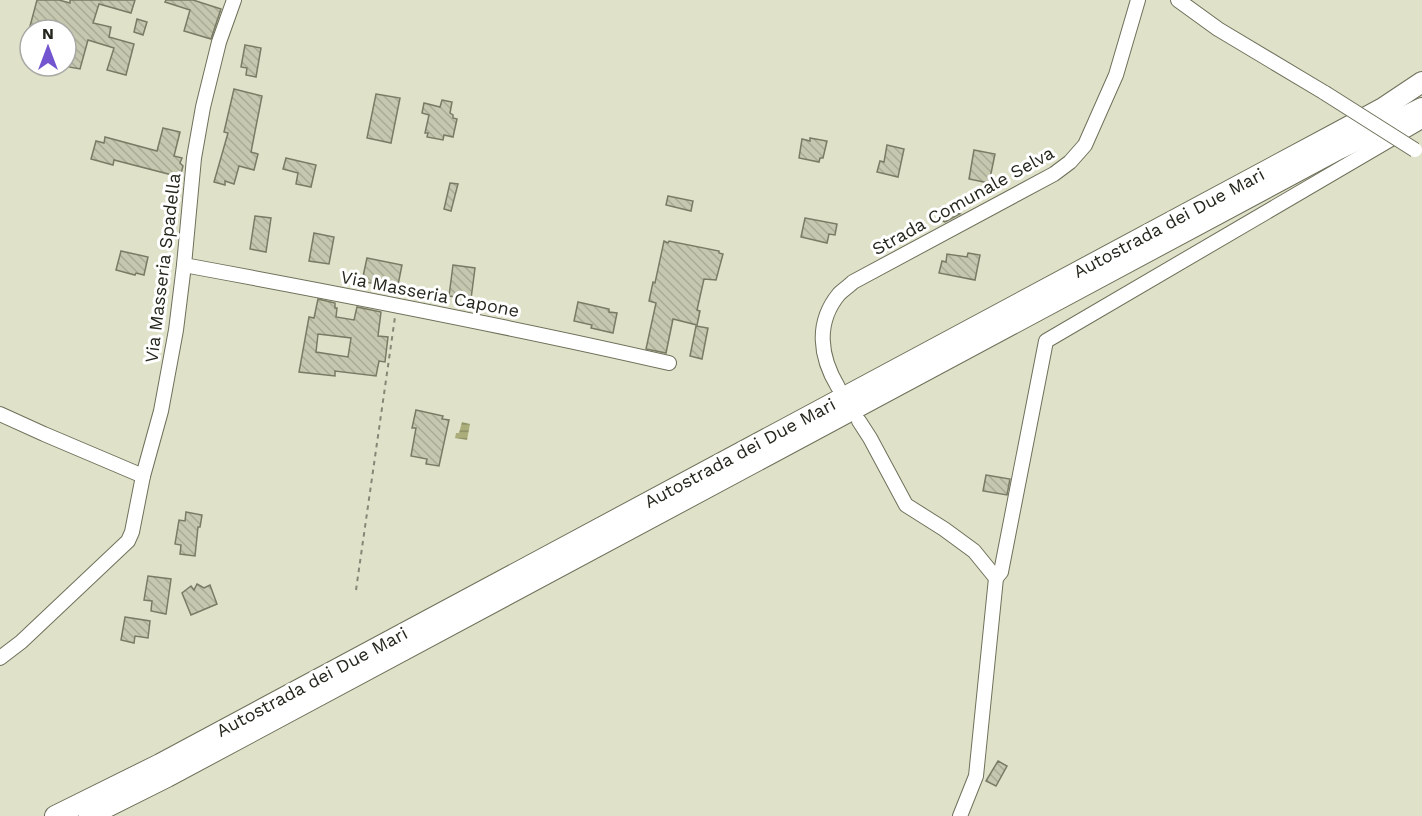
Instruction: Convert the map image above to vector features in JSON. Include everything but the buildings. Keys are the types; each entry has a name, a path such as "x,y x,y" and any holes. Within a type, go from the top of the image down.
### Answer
{"highway":[{"name":"Autostrada dei Due Mari","path":"55,816 171,758 1362,120 1422,82"},
{"name":"Autostrada dei Due Mari","path":"89,816 188,766 1339,149 1422,108"}],"street":[{"name":"Via Masseria Spadella","path":"21,642 128,541 132,532 176,330 194,158 203,107 219,42 234,0"},
{"name":"Strada Comunale Selva","path":"838,387 827,362 823,342 824,321 840,293 853,282 1054,174 1070,162 1085,145 1116,75 1138,0"},
{"path":"1178,0 1218,29 1419,152"},
{"path":"960,816 976,776 996,578 1001,572 1046,341 1422,121"},
{"name":"Via Masseria Capone","path":"184,265 397,305 669,363"},
{"path":"0,414 143,476"},
{"path":"859,421 906,504 974,551 996,578"},
{"path":"0,658 21,642"},
{"path":"0,669 21,642"}],"path":[{"path":"356,590 397,305"}],"shaded area":[{"path":"462,422 470,424 467,440 455,438"}]}
